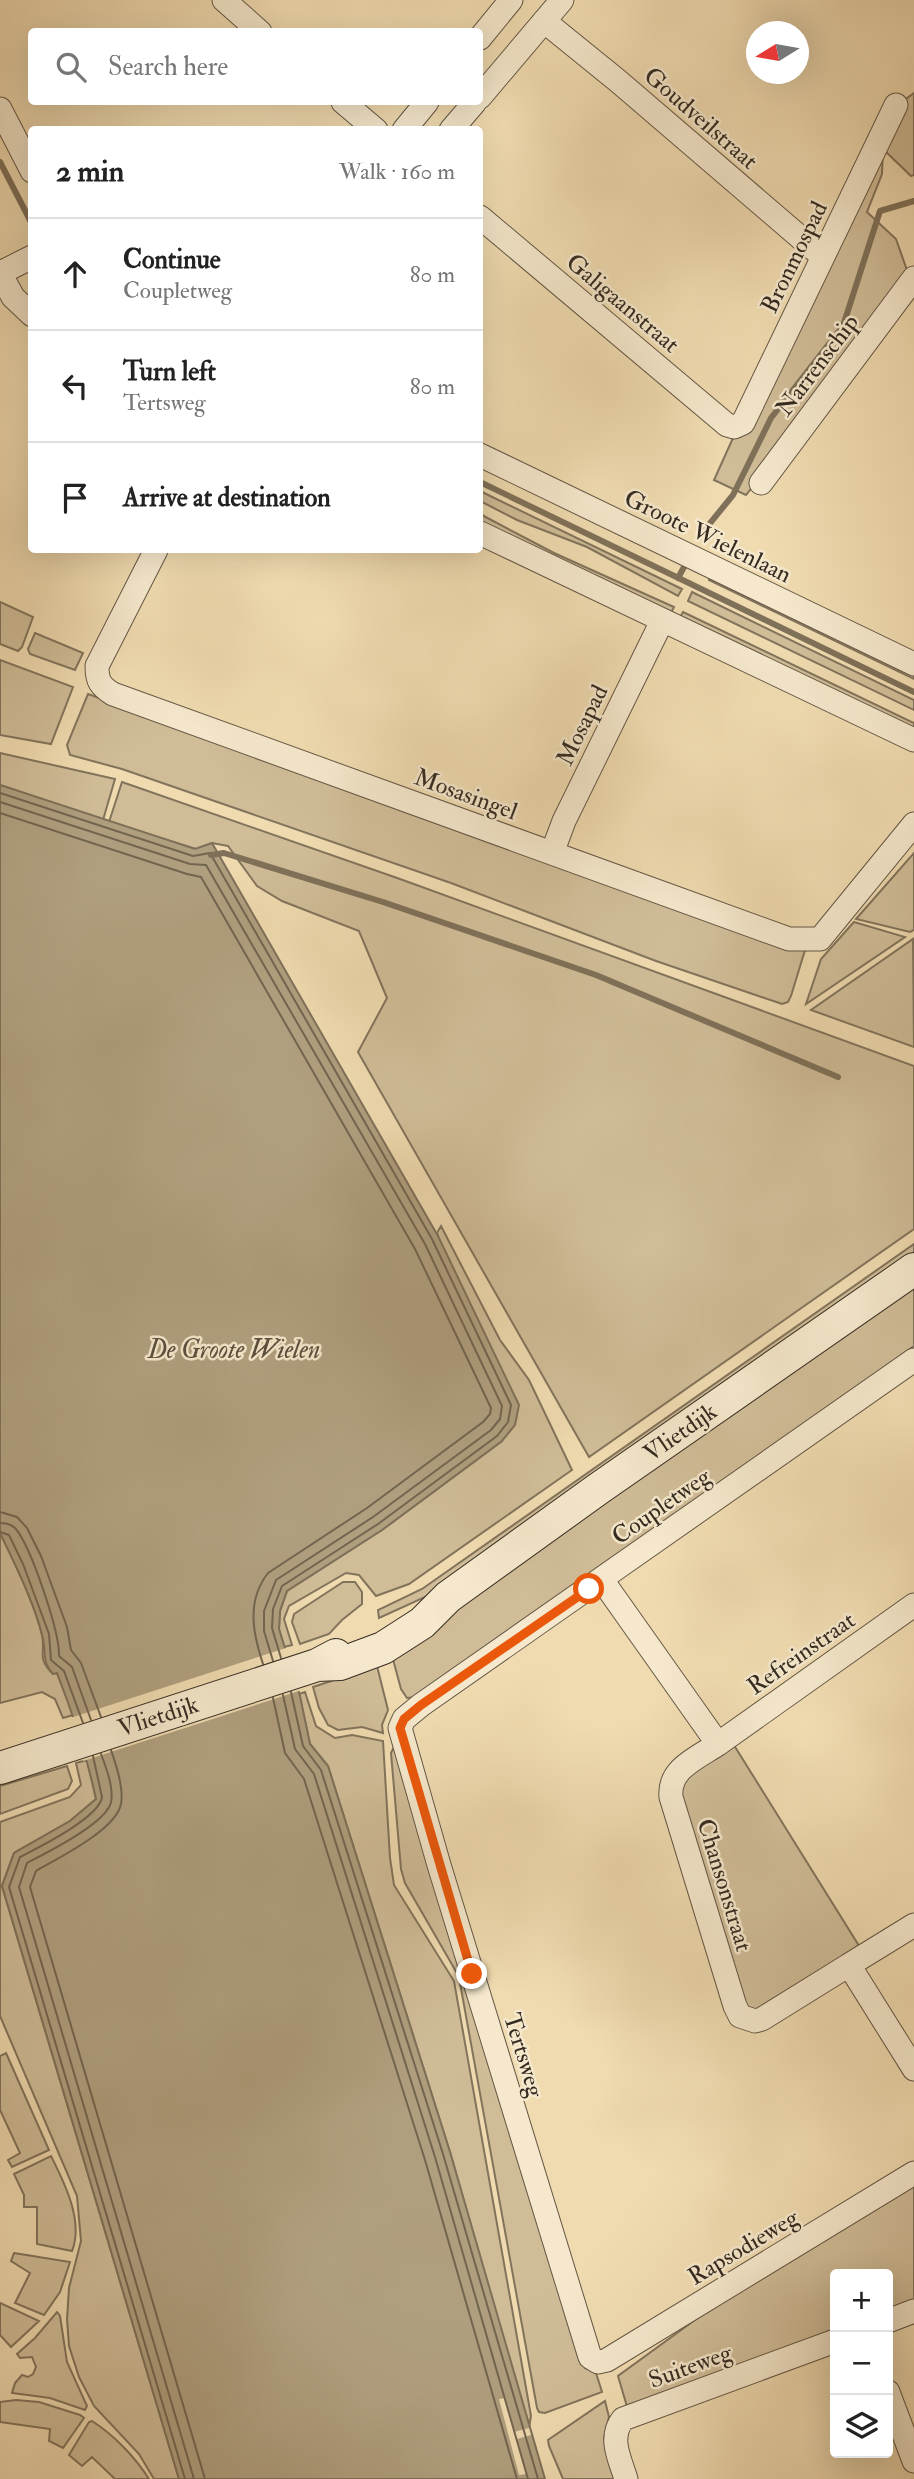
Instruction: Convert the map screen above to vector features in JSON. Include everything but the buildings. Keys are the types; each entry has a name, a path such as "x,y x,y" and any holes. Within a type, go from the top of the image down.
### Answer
{"street":[{"path":"224,0 256,28"},
{"path":"483,34 511,0"},
{"path":"483,93 562,0"},
{"name":"Goudveilstraat","path":"544,21 823,257"},
{"path":"347,105 371,126"},
{"path":"407,126 425,105"},
{"path":"454,126 472,105"},
{"name":"Bronmospad","path":"734,427 743,423 896,105"},
{"path":"0,109 28,163"},
{"name":"Galigaanstraat","path":"483,220 727,425 734,427"},
{"path":"28,259 0,273 13,297 28,310"},
{"name":"Narrenschip","path":"761,483 914,278"},
{"name":"Groote Wielenlaan","path":"483,456 914,664"},
{"path":"483,534 914,740"},
{"name":"Mosasingel","path":"154,553 97,666 97,680 103,688 113,694 789,939 820,939 914,824"},
{"name":"Mosapad","path":"552,853 564,821 662,621"},
{"name":"Vlietdijk","path":"0,1768 317,1665 340,1664 383,1648 422,1623 449,1597 598,1489 914,1269"},
{"name":"Coupletweg","path":"404,1719 914,1360"},
{"path":"602,1580 718,1744"},
{"name":"Refreinstraat","path":"718,1744 914,1605"},
{"name":"Tertsweg","path":"404,1719 400,1728 401,1738 435,1852 585,2344 590,2357 598,2361"},
{"name":"Chansonstraat","path":"718,1744 678,1771 670,1787 740,2016 755,2021 762,2019 849,1965"},
{"path":"914,1925 849,1965 914,2069"},
{"name":"Rapsodieweg","path":"598,2361 607,2360 914,2173"},
{"path":"893,2319 914,2311"},
{"name":"Suiteweg","path":"626,2479 615,2436 623,2419 830,2343"},
{"path":"889,2395 914,2461"}],"shaded area":[{"path":"914,93 914,175 911,176 883,149 882,174 867,212 896,239 908,273 793,435 746,495 714,480 903,101"},
{"path":"483,492 682,589 678,596 587,547 517,520 483,503"},
{"path":"483,516 554,553 674,607 669,617 483,527"},
{"path":"712,574 914,671 914,679 709,580"},
{"path":"692,592 914,700 914,710 688,601"},
{"path":"0,602 33,617 18,651 0,644"},
{"path":"683,612 914,723 914,734 678,621"},
{"path":"35,633 83,653 75,670 30,654 28,649"},
{"path":"0,660 73,687 51,744 0,735"},
{"path":"88,694 805,950 791,996 788,1002 782,1004 656,961 451,883 122,769 70,755 67,745"},
{"path":"0,753 115,779 103,820 0,785"},
{"path":"122,782 400,879 914,1066 914,1229 589,1457 358,1052 387,998 359,931 282,901 257,886 228,846 212,843 196,849 109,822"},
{"path":"914,853 914,930 910,932 856,919"},
{"path":"854,922 905,937 806,1004 821,959"},
{"path":"913,939 914,1047 811,1010"},
{"path":"441,1226 500,1340 529,1380 572,1470 409,1584 376,1596 359,1575 346,1573 289,1606 284,1619 292,1645 284,1647 279,1629 280,1611 287,1591 382,1530 502,1441 437,1233"},
{"path":"914,1244 914,1257 434,1593 379,1618 378,1610 422,1589"},
{"path":"914,1280 914,1346 417,1697 407,1698 401,1689 391,1652"},
{"path":"0,1533 34,1609 42,1635 45,1664 53,1674 57,1673 73,1715 63,1718 55,1699 42,1692 0,1703"},
{"path":"343,1582 355,1582 362,1592 362,1604 329,1634 300,1644 292,1622 294,1614"},
{"path":"377,1666 388,1710 382,1725 383,1733 362,1727 338,1730 328,1725 319,1708 313,1687"},
{"path":"305,1692 316,1726 335,1738 352,1735 383,1741 394,1885 454,1981 531,2416 529,2428 450,2152 328,1766 310,1744 299,1694"},
{"path":"732,1742 861,1949 759,2013 743,2004 677,1791 681,1779"},
{"path":"394,1747 464,1974 458,1975 405,1883 401,1869 391,1753"},
{"path":"87,1760 96,1799 70,1821 14,1853 2,1886 179,2479 154,2479 139,2454 94,2406 79,2377 69,2346 67,2319 69,2288 81,2241 77,2196 0,2016 0,1822 70,1797 81,1785 76,1763"},
{"path":"67,1766 72,1781 68,1789 0,1814 0,1786"},
{"path":"466,1980 576,2346 585,2368 596,2373 602,2392 545,2413 539,2412 537,2408 460,1983"},
{"path":"6,2053 49,2150 12,2167 8,2160 20,2153 0,2110 0,2056"},
{"path":"51,2156 67,2190 74,2215 76,2227 72,2251 37,2244 37,2207 24,2207 24,2195 14,2174"},
{"path":"914,2185 914,2301 893,2309 893,2269 830,2269 830,2333 628,2410 618,2376 699,2317"},
{"path":"14,2253 70,2262 60,2292 44,2315 15,2303 30,2273 11,2261"},
{"path":"0,2303 39,2321 11,2347 0,2335"},
{"path":"57,2312 60,2316 67,2362 87,2406 85,2410 50,2398 12,2393 15,2383 22,2375 28,2377 36,2367 32,2357 20,2358 17,2354"},
{"path":"605,2401 609,2417 604,2438 617,2479 563,2479 548,2440"},
{"path":"0,2402 39,2402 84,2418 63,2448 49,2441 50,2429 0,2422"},
{"path":"92,2421 124,2447 149,2479 115,2479 92,2457 82,2466 69,2455"}],"water":[{"name":"De Groote Wielen","path":"0,785 195,849 212,843 438,1236 519,1405 515,1425 502,1441 382,1530 287,1591 280,1611 279,1629 300,1696 310,1744 328,1766 450,2152 545,2479 179,2479 2,1886 14,1853 70,1821 96,1799 69,1704 57,1673 53,1674 47,1666 35,1613 0,1533"}],"pier":[{"path":"289,1647 302,1690 83,1761 70,1718"},
{"path":"505,2398 514,2432 529,2428 531,2435 517,2439 526,2474 519,2475 499,2399"}],"waterway":[{"path":"0,162 28,216"},
{"path":"698,538 733,495 771,418 843,326 880,211 914,201"},
{"path":"483,483 914,692"},
{"path":"678,578 684,567"},
{"path":"211,855 224,853 383,902 596,975 838,1077"}],"route":[{"path":"472,1974 400,1728 404,1719 421,1705 589,1589"}]}
